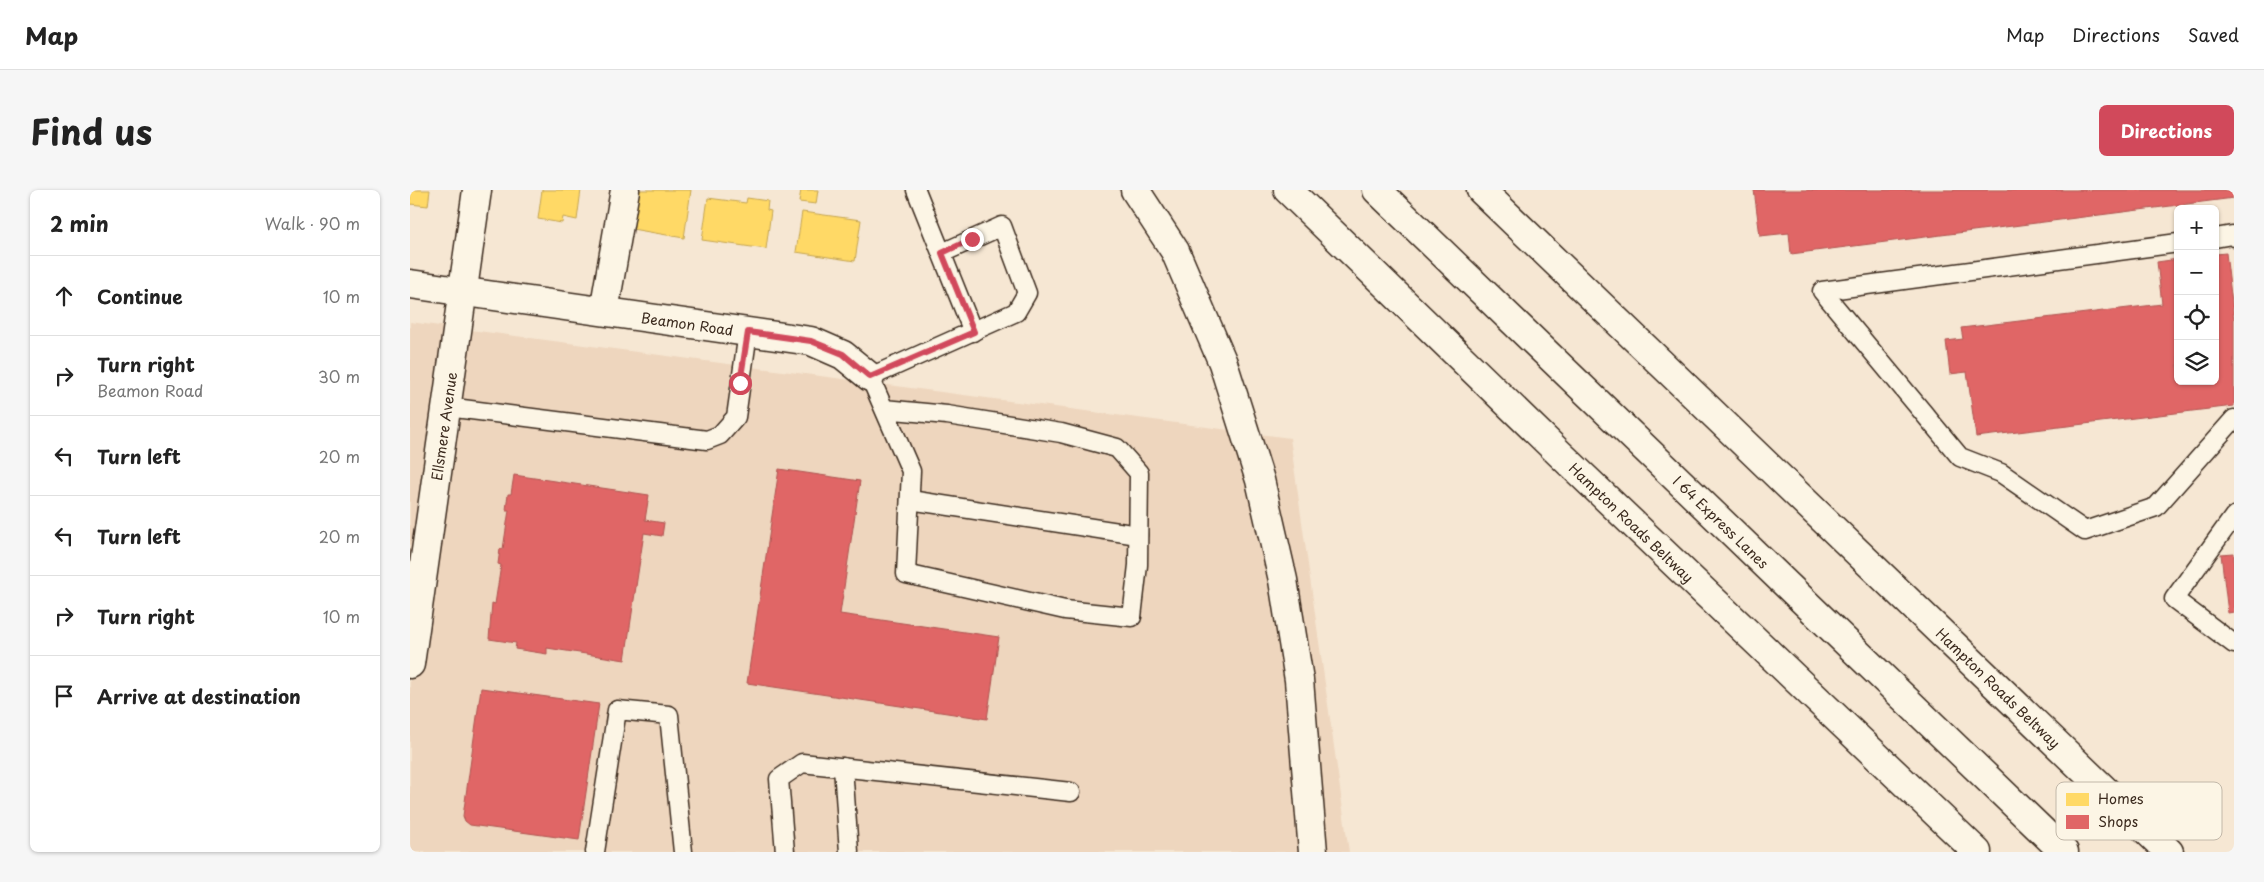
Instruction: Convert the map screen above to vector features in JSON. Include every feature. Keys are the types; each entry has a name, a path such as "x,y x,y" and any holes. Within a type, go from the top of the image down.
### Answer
{"main road":[{"name":"Ellsmere Avenue","path":"410,664 476,190"},
{"path":"604,311 625,190"},
{"path":"1136,190 1175,252 1223,363 1260,480 1283,580 1299,680 1313,852"},
{"name":"Hampton Roads Beltway","path":"1288,190 1566,460 1978,852"},
{"name":"I 64 Express Lanes","path":"1377,190 2064,852"},
{"name":"Hampton Roads Beltway","path":"1482,190 2096,782"},
{"name":"Beamon Road","path":"410,284 811,341 843,354 870,377"},
{"name":"Hampton Roads Beltway","path":"2156,840 2169,852"}],"lane":[{"path":"916,190 974,332"},
{"path":"870,377 1016,312 1026,293 1002,226 942,253"},
{"path":"2219,238 2234,237"},
{"path":"2174,244 1822,290 1960,457 2001,473 2085,531 2156,507 2234,419"},
{"path":"447,407 707,440 720,435 736,417 748,332"},
{"name":"Beamon Road","path":"870,377 911,471 906,574 1065,610 1132,616 1138,565 1138,535"},
{"path":"884,409 947,415 1061,433 1117,448 1140,473 1138,535 910,500"},
{"path":"2234,516 2174,599 2234,644"},
{"path":"595,852 617,710 669,715 683,852"},
{"path":"785,852 779,779 802,763 1071,792"},
{"path":"843,767 849,852"}],"shaded area":[{"path":"410,322 1290,438 1349,852 410,852"}],"building: Homes":[{"path":"410,190 430,190 428,206 410,204"},
{"path":"542,190 581,190 577,220 563,217 562,223 538,219"},
{"path":"638,190 691,190 684,238 632,229"},
{"path":"801,190 818,190 816,204 799,202"},
{"path":"708,198 746,203 747,198 768,201 767,210 771,211 766,249 702,240"},
{"path":"802,212 861,220 855,261 796,252"}],"building: Shops":[{"path":"1754,190 2234,190 2234,198 1791,254 1789,233 1760,236"},
{"path":"2226,253 2234,320 2234,406 1976,437 1967,372 1950,374 1946,341 1963,339 1961,328 2162,304 2157,262 2174,260 2174,385 2219,385 2219,254"},
{"path":"779,469 860,481 840,614 999,637 987,719 747,683"},
{"path":"514,475 649,495 645,520 664,523 662,536 644,533 625,660 547,648 547,654 515,649 516,643 489,639 492,603 495,604 501,565 498,564 500,549 503,549 509,510 506,510 508,494 511,494"},
{"path":"2234,553 2234,612 2228,613 2221,554"},
{"path":"481,688 599,704 579,840 470,825 465,821 463,816"}],"route":[{"path":"740,383 748,332 811,341 843,354 870,377 974,332 942,253 972,239"}]}
